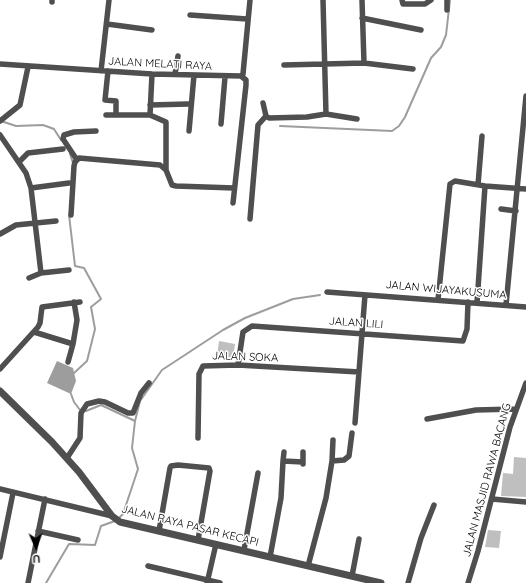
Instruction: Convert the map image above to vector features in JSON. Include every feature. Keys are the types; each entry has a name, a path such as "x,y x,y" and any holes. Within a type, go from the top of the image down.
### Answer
{"street":[{"path":"101,71 109,0"},
{"path":"233,203 246,85 246,80 241,76 243,74 250,0"},
{"path":"323,0 326,114"},
{"path":"362,0 364,63"},
{"path":"402,0 403,4 425,4 431,0"},
{"path":"447,0 447,10"},
{"path":"190,15 248,19"},
{"path":"362,18 421,30"},
{"path":"107,24 152,30"},
{"path":"175,74 178,56"},
{"path":"284,65 364,63 413,69"},
{"name":"JALAN MELATI RAYA","path":"0,64 152,74 225,77 241,76"},
{"path":"1,120 20,105 28,67"},
{"path":"108,71 105,100 116,101 116,115"},
{"path":"150,115 152,74"},
{"path":"189,131 194,75"},
{"path":"221,124 225,77"},
{"path":"506,305 526,96"},
{"path":"263,103 266,116"},
{"path":"150,105 188,104"},
{"path":"266,116 269,118 307,118 326,114 357,119"},
{"path":"106,115 150,115 166,122 166,170 172,184 176,186 234,188"},
{"path":"250,219 258,125 266,116"},
{"path":"77,160 63,139 64,135 74,132 96,131"},
{"path":"0,135 26,173 31,188 41,273"},
{"path":"478,185 482,136"},
{"path":"19,162 28,153 63,149"},
{"path":"71,215 74,166 79,158 160,166 166,170"},
{"path":"438,300 450,184 455,181 485,186 526,189"},
{"path":"31,188 69,183"},
{"path":"477,302 485,186"},
{"path":"501,210 516,211"},
{"path":"0,234 16,225 56,221"},
{"path":"29,278 41,273 69,270"},
{"name":"JALAN WIJAYAKUSUMA","path":"327,292 477,302 526,307"},
{"path":"355,423 365,294"},
{"path":"68,362 77,320 74,302"},
{"path":"0,369 34,332 40,323 42,307 80,302"},
{"name":"JALAN LILI","path":"238,365 243,332 252,326 463,341 467,329 468,302"},
{"path":"34,332 73,344"},
{"name":"JALAN SOKA","path":"198,438 199,374 203,366 238,365 359,372"},
{"name":"JALAN MASJID RAWA BACANG","path":"468,583 516,409 526,382"},
{"path":"66,458 80,438 82,410 87,404 99,401 105,402 128,414 133,413 141,393 149,383"},
{"name":"JALAN RAYA PASAR KECAPI","path":"0,391 79,472 115,518 159,531 381,583"},
{"path":"427,419 476,410 516,409"},
{"path":"332,461 344,460 349,456 352,433"},
{"path":"308,566 322,513 332,461 333,440"},
{"path":"270,557 281,498 284,452"},
{"path":"283,461 303,463 303,452"},
{"path":"159,531 170,468 178,465 209,468 210,471 198,540"},
{"path":"244,550 258,473"},
{"path":"0,489 45,499 115,518"},
{"path":"0,557 13,493"},
{"path":"492,498 526,502"},
{"path":"28,583 45,499"},
{"path":"408,583 421,538 434,505"},
{"path":"38,531 78,540"},
{"path":"352,576 359,539"},
{"path":"207,582 216,544"},
{"path":"148,566 207,582 220,583"}],"shaded area":[{"path":"57,361 73,368 76,381 71,394 47,383"}],"building":[{"path":"219,341 235,344 233,358 217,356"},
{"path":"514,457 526,458 526,497 501,496 503,473 513,474"},
{"path":"488,530 501,531 499,548 485,547"}],"waterway":[{"path":"280,126 392,131 399,126 405,117 431,58 441,47 446,35 450,0"},
{"path":"1,121 16,126 43,125 54,129 61,140"},
{"path":"70,154 73,163"},
{"path":"69,215 75,266 84,268 101,299 91,307 95,329 87,361 74,373"},
{"path":"118,519 123,514 138,469 132,448 135,421 140,401 162,370 223,330 245,318 293,299 320,295"},
{"path":"71,394 74,402 80,410 86,411 101,405 135,421"},
{"path":"46,583 69,544 95,545 101,526 115,521"}]}
